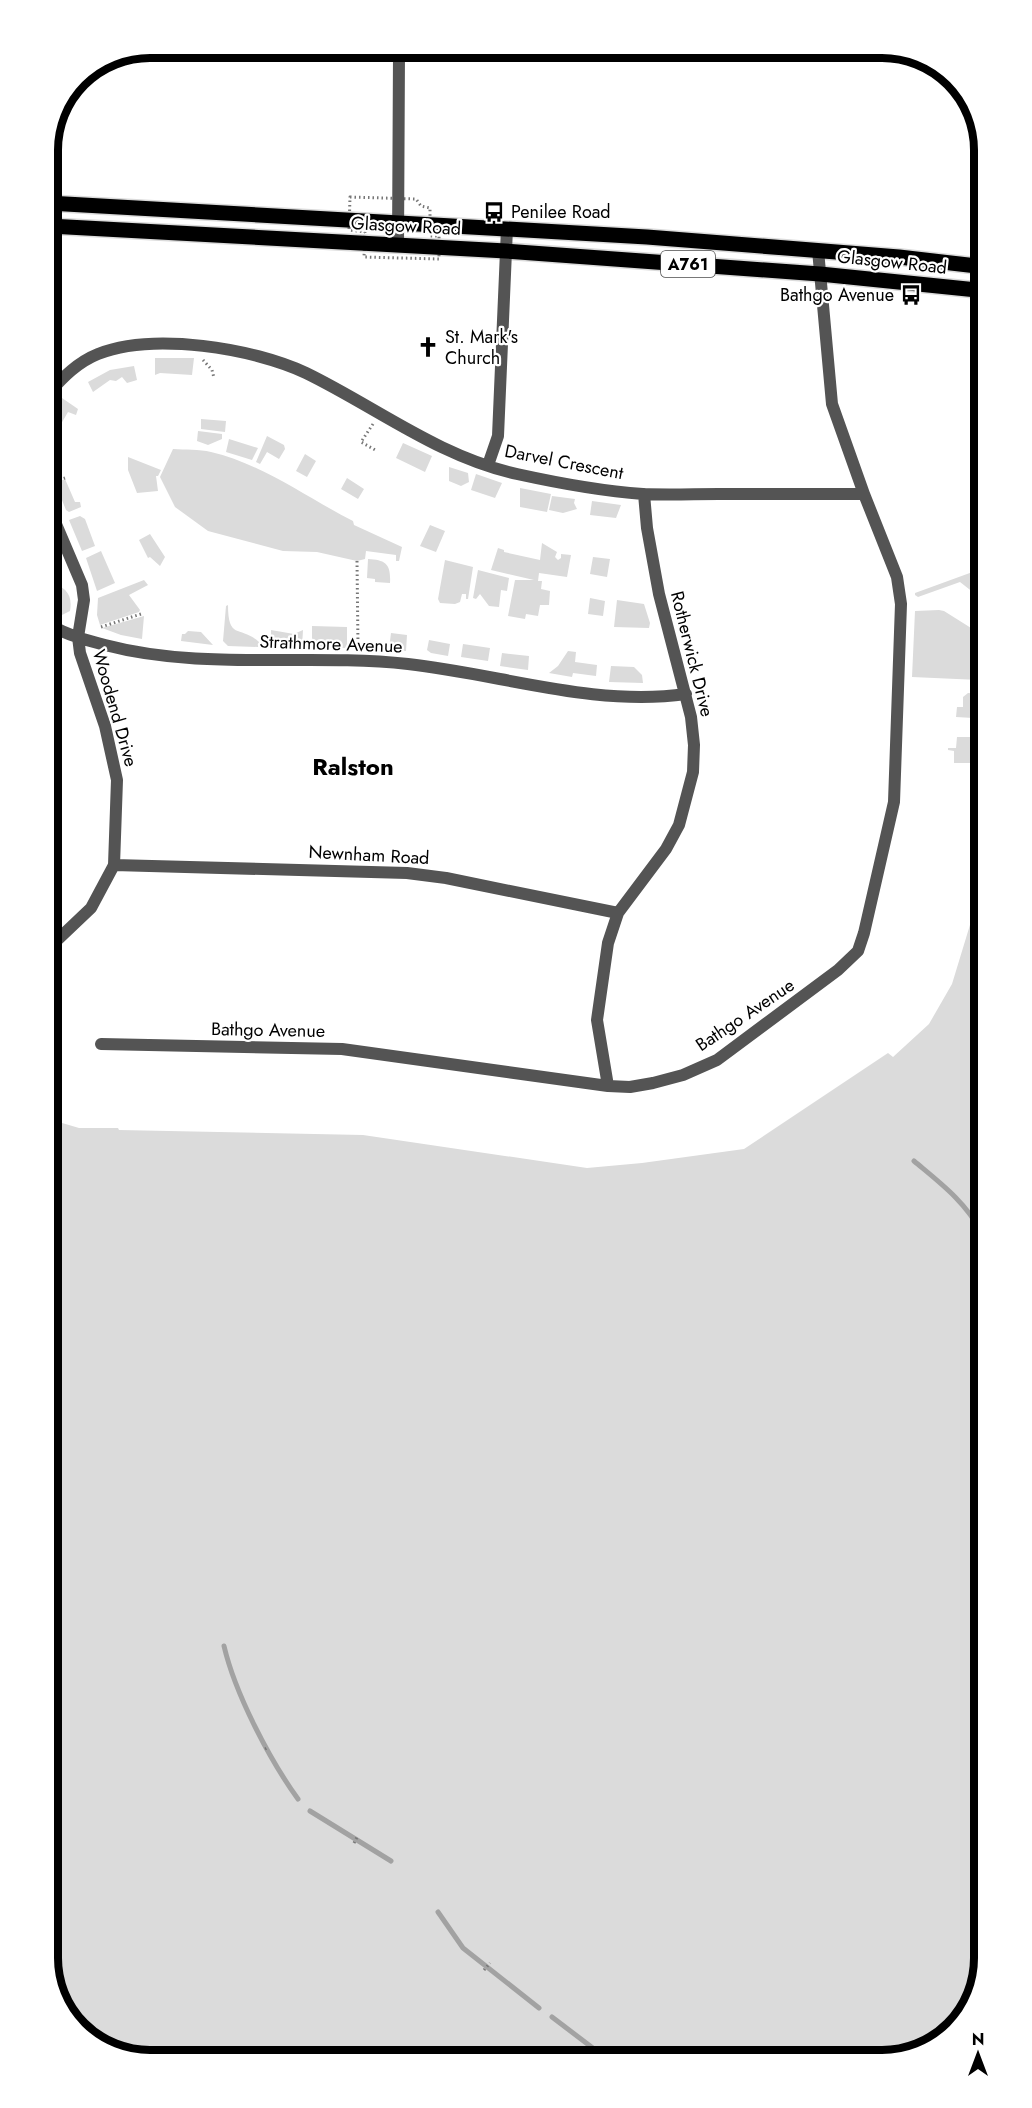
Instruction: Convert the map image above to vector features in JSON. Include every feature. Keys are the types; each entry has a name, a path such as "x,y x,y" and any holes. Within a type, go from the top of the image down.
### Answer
{"main road":[{"name":"Glasgow Road","path":"59,204 647,237 818,250 974,266"},
{"name":"Glasgow Road","path":"59,227 506,251 820,274 973,290"},
{"path":"646,261 647,237"}],"street":[{"path":"398,246 399,58"},
{"path":"488,465 498,436 507,228"},
{"path":"818,250 832,404 864,494"},
{"name":"Darvel Crescent","path":"59,382 82,362 99,353 124,347 174,344 226,349 286,366 343,393 425,439 488,465 519,474 587,487 644,494 864,494"},
{"name":"Rotherwick Drive","path":"608,1086 597,1020 606,953 618,913 666,849 679,825 688,798 693,772 694,745 686,694 659,594 647,528 644,494"},
{"name":"Bathgo Avenue","path":"102,1044 342,1049 608,1086 630,1087 683,1075 717,1060 831,976 852,958 862,942 894,802 901,604 897,577 864,494"},
{"path":"59,531 82,585 84,600 78,637"},
{"name":"Strathmore Avenue","path":"59,629 78,637 124,650 186,659 218,661 358,660 410,664 533,685 620,696 648,697 686,694"},
{"name":"Woodend Drive","path":"59,939 91,908 114,865 117,780 114,761 105,726 80,652 78,637"},
{"name":"Newnham Road","path":"114,865 406,873 458,880 618,913"}],"path":[{"path":"203,360 212,370 214,378"},
{"path":"376,450 362,442 379,415"},
{"path":"59,480 65,478"},
{"path":"357,561 358,660"},
{"path":"101,627 141,614"},
{"path":"265,1749 269,1747"},
{"path":"354,1843 358,1835"},
{"path":"484,1970 490,1963"}],"shaded area":[{"path":"155,358 194,358 192,375 160,373 155,375"},
{"path":"134,366 137,380 127,383 122,377 116,381 110,380 93,392 88,382 110,370"},
{"path":"62,398 78,409 76,415 68,412 59,428 59,405"},
{"path":"201,419 226,421 225,432 201,429"},
{"path":"198,431 222,434 222,439 208,445 197,441"},
{"path":"267,436 284,445 285,449 279,459 267,452 260,464 256,462"},
{"path":"229,439 258,448 252,460 226,452"},
{"path":"403,443 432,456 425,472 396,458"},
{"path":"173,449 211,452 248,464 353,521 354,525 402,547 399,561 396,561 396,555 366,551 365,559 357,561 317,552 283,551 208,531 175,507 160,477"},
{"path":"305,454 316,461 307,477 296,471"},
{"path":"128,457 161,470 156,476 158,491 137,493 128,470"},
{"path":"449,467 468,473 469,482 461,486 449,481"},
{"path":"476,474 502,483 495,498 471,490"},
{"path":"347,478 364,489 358,499 341,489"},
{"path":"65,479 75,502 80,502 81,507 69,512 66,510 59,492 59,481"},
{"path":"520,488 551,494 547,512 520,507"},
{"path":"552,496 575,499 577,509 563,513 549,510"},
{"path":"592,501 621,505 616,518 590,515"},
{"path":"80,516 85,519 95,546 82,551 69,520"},
{"path":"430,525 445,531 436,552 420,546"},
{"path":"150,534 165,557 160,566 150,557 148,558 139,540"},
{"path":"542,543 557,552 555,557 558,560 561,554 571,555 567,577 539,573 538,581 542,581 541,589 550,591 549,605 540,605 538,616 526,614 525,619 508,616 515,580 534,580 491,570 498,548 504,552 540,560"},
{"path":"101,551 115,583 97,591 86,558"},
{"path":"593,557 610,559 607,577 590,574"},
{"path":"368,559 379,560 386,564 390,571 390,583 375,582 375,579 367,578"},
{"path":"445,560 473,567 468,599 466,599 466,594 462,594 460,602 440,603 438,599"},
{"path":"478,570 509,578 507,591 501,590 499,607 489,606 480,594 476,599 473,598"},
{"path":"974,571 974,593 960,582 918,597 915,593"},
{"path":"144,580 148,585 129,595 140,610 139,612 100,625 97,615 98,598"},
{"path":"59,585 69,595 71,605 70,611 62,615 59,613"},
{"path":"590,598 605,601 603,616 588,614"},
{"path":"617,600 644,604 650,623 649,628 614,627"},
{"path":"228,605 230,624 237,631 259,642 258,647 228,646 223,641 226,606"},
{"path":"915,611 944,611 974,630 974,680 912,677"},
{"path":"144,616 142,639 102,628"},
{"path":"312,626 347,627 347,648 312,647"},
{"path":"271,630 294,634 303,630 302,647 271,647"},
{"path":"188,631 201,632 213,645 181,641 182,634"},
{"path":"391,633 407,635 406,651 389,649"},
{"path":"429,640 450,644 448,656 427,650"},
{"path":"463,644 490,648 488,661 461,657"},
{"path":"568,651 576,652 575,662 597,665 596,676 573,673 572,677 549,673 558,666"},
{"path":"502,653 529,656 528,670 500,666"},
{"path":"611,666 634,667 642,675 643,683 609,682"},
{"path":"968,693 974,694 974,726 973,718 956,717 957,707 963,707 963,697"},
{"path":"957,737 974,737 974,763 954,763 954,751 948,748 956,748"},
{"path":"974,912 974,1958 970,1982 964,1998 951,2018 938,2031 917,2043 882,2050 144,2049 121,2045 94,2031 77,2014 65,1993 58,1958 58,1122 79,1128 118,1128 119,1130 363,1135 587,1168 642,1163 744,1149 888,1053 893,1057 929,1024 952,984"}],"waterway":[{"path":"914,1161 960,1202 974,1220"},
{"path":"224,1646 236,1684 254,1725 298,1799"},
{"path":"310,1811 391,1861"},
{"path":"438,1912 463,1948 539,2008"},
{"path":"552,2017 595,2050"}],"place":[{"name":"Penilee Road","path":"494,212"},
{"name":"Bathgo Avenue","path":"911,295"},
{"name":"St. Mark's Church","path":"428,347"}],"district":[{"name":"Ralston","path":"353,767"}]}
